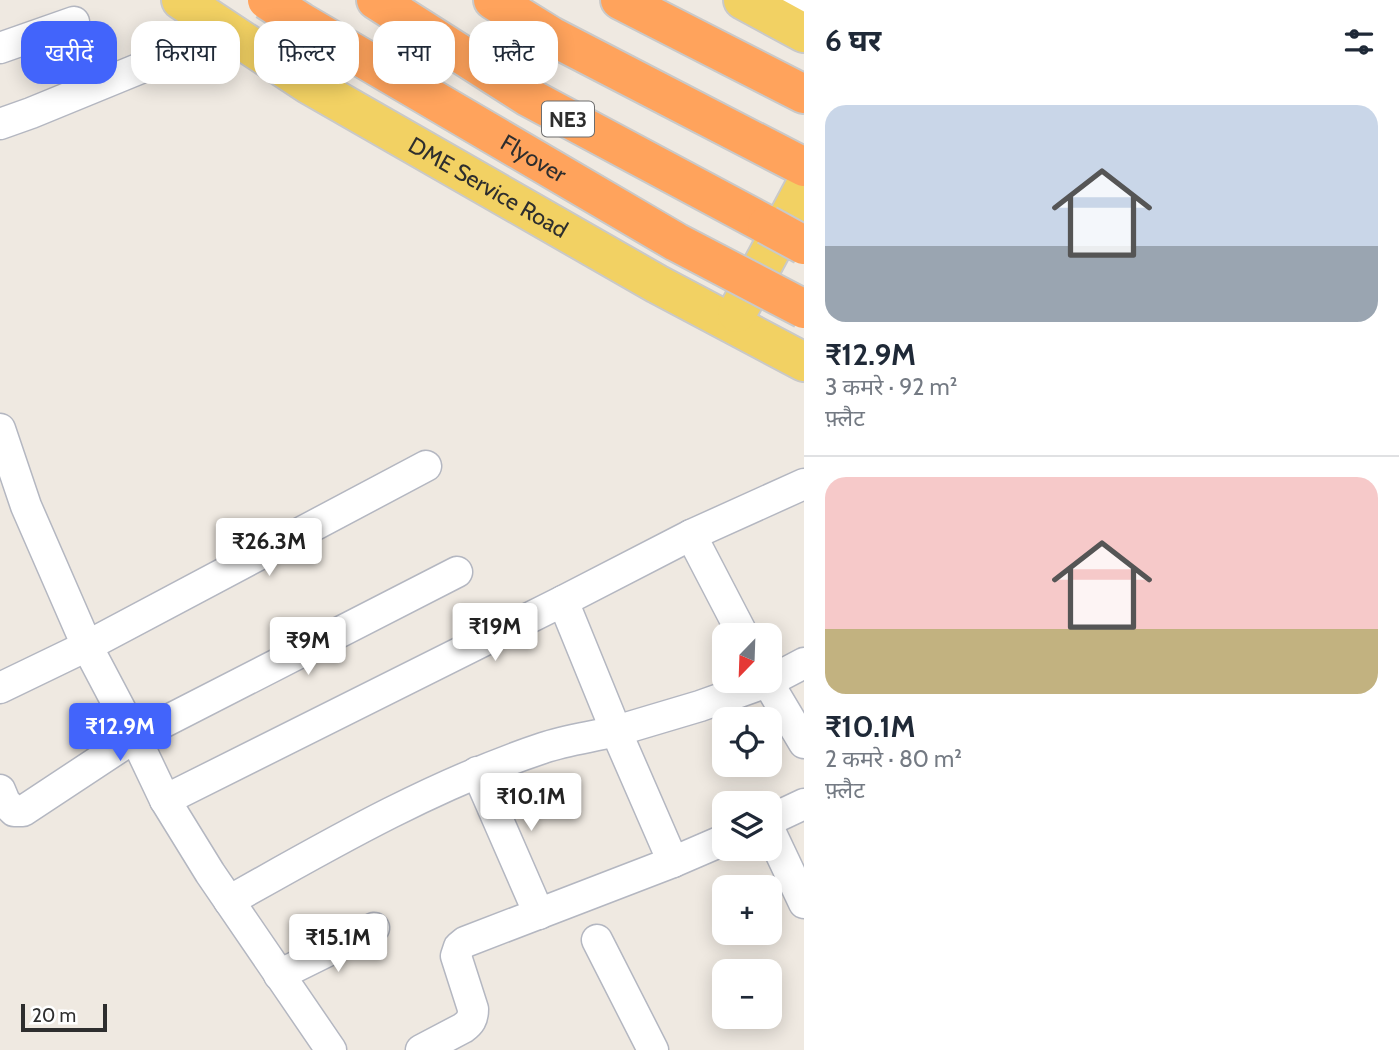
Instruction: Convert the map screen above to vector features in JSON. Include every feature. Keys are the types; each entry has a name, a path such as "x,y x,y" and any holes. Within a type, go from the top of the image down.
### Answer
{"highway":[{"name":"Flyover","path":"267,0 676,242 804,307"},
{"name":"NE3","path":"376,0 528,97 804,245"},
{"path":"494,0 551,36 803,174"},
{"path":"620,0 804,94"}],"main road":[{"name":"DME Service Road","path":"181,0 308,83 645,277 793,357"},
{"path":"743,0 804,33"},
{"path":"732,324 803,174"},
{"path":"793,357 792,327 804,307"}],"street":[{"path":"789,0 804,8"},
{"path":"0,48 21,41"},
{"path":"0,124 131,72"},
{"path":"0,429 26,506 87,646 165,800 210,873 331,1050"},
{"path":"0,688 87,646 426,466"},
{"path":"165,800 691,535 804,484"},
{"path":"691,535 737,623"},
{"path":"0,790 5,802 14,811 23,811 135,737 457,572"},
{"path":"563,601 673,862"},
{"path":"782,674 804,663"},
{"path":"229,901 396,810 477,772 545,747 616,731 735,693"},
{"path":"775,693 804,743"},
{"path":"477,772 539,914"},
{"path":"782,814 804,804"},
{"path":"421,1050 463,1028 473,1017 456,956 459,947 465,942 712,845"},
{"path":"782,856 804,903"},
{"path":"279,975 374,928"},
{"path":"597,940 653,1050"}]}
